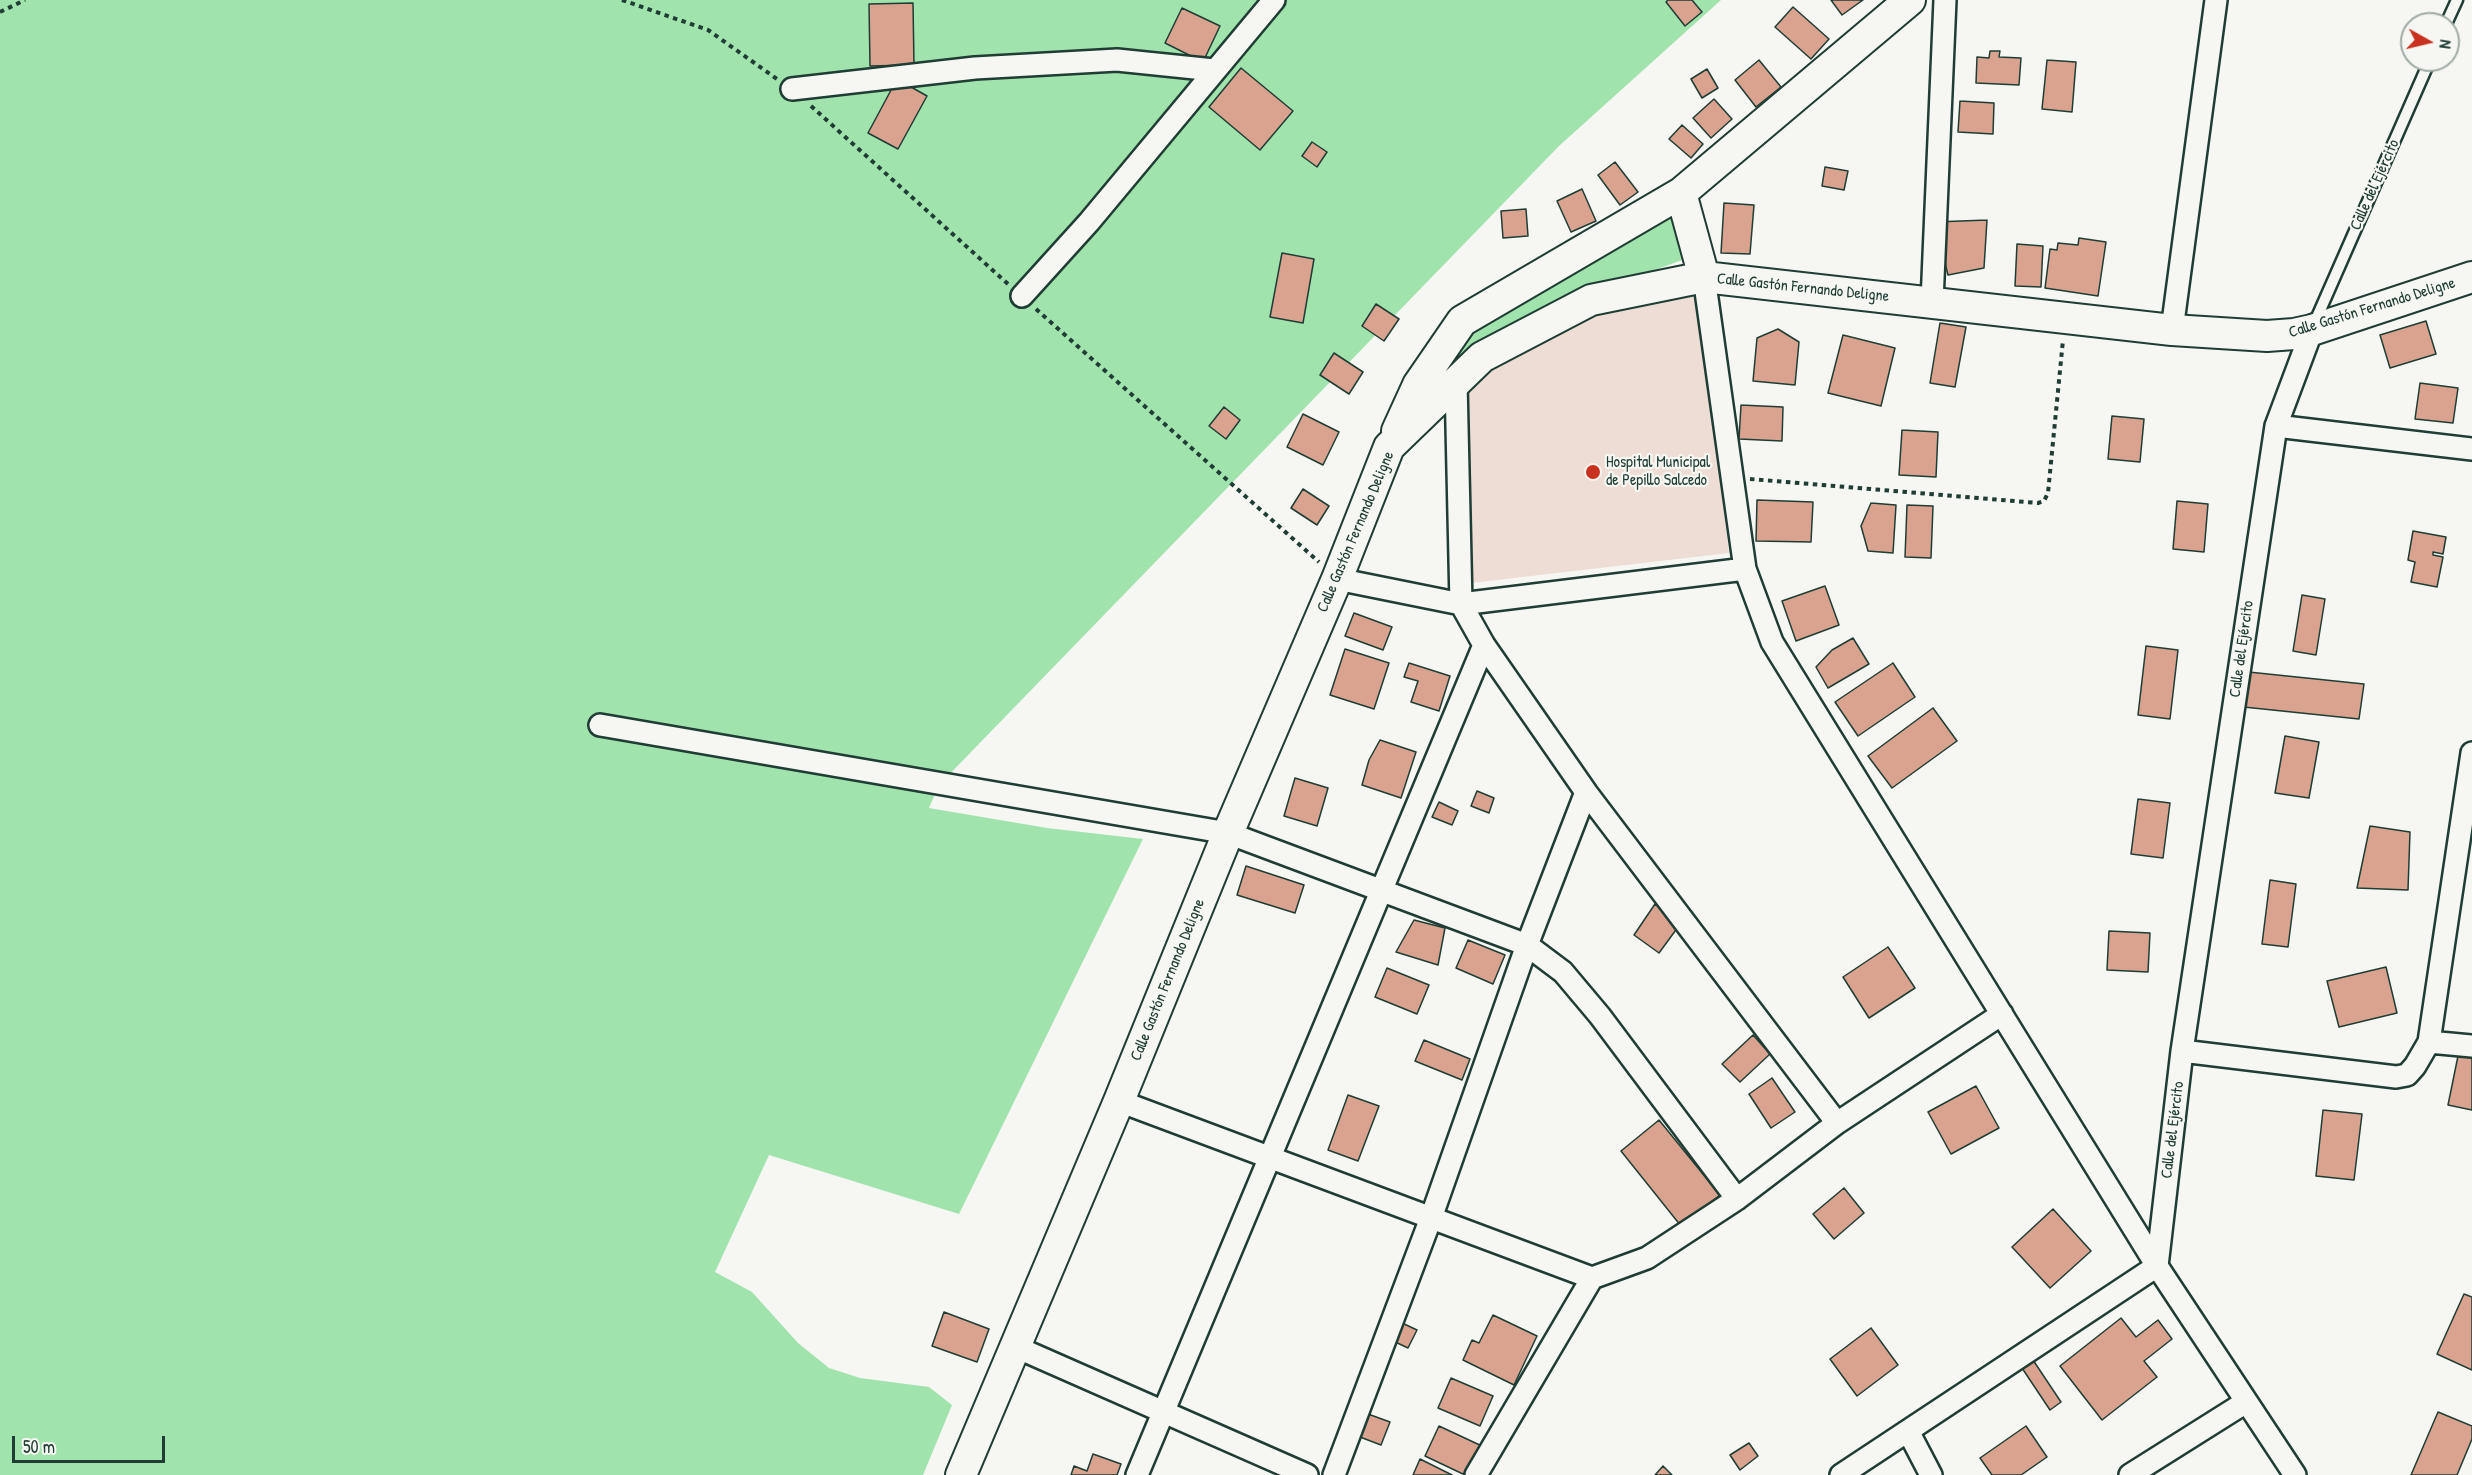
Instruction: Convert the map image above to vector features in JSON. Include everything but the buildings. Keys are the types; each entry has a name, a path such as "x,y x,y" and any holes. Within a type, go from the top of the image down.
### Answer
{"street":[{"path":"1022,296 1089,222 1274,0"},
{"path":"1389,447 1418,385 1462,321 1681,193 1910,0"},
{"path":"1932,302 1945,0"},
{"path":"2172,330 2216,0"},
{"path":"792,89 975,68 1117,60 1214,70"},
{"path":"1681,193 1704,277 1745,569 1772,642 2157,1266 2295,1475"},
{"name":"Calle Gastón Fernando Deligne","path":"960,1475 1016,1347 1228,833 1337,579 1389,447 1482,357 1591,300 1704,277 2066,316 2172,330 2267,336 2312,330 2472,277"},
{"name":"Calle del Ejército","path":"2157,1266 2182,1051 2276,426 2312,330"},
{"path":"1456,382 1461,604 1484,645 1586,792 1837,1123"},
{"path":"2276,426 2472,449"},
{"path":"1337,579 1461,604 1745,569"},
{"path":"1137,1475 1484,645"},
{"path":"600,725 1228,833 1527,945 1563,972 1600,1016 1737,1199"},
{"path":"2182,1051 2396,1077 2407,1075 2411,1071 2429,1042 2472,753"},
{"path":"1334,1475 1431,1218 1527,945 1586,792"},
{"path":"1476,1475 1592,1278 1647,1257 1737,1199 1837,1123 2002,1014"},
{"path":"2429,1042 2472,1046"},
{"path":"1119,1101 1592,1278"},
{"path":"1841,1475 2157,1266"},
{"path":"1016,1347 1307,1475"},
{"path":"2130,1475 2246,1402"},
{"path":"1908,1431 1931,1475"}],"lane":[{"name":"Calle del Ejército","path":"2312,330 2425,72"}],"path":[{"path":"0,12 25,0"},
{"path":"622,0 708,30 792,89 1337,579"},
{"path":"1732,477 2038,503 2044,501 2048,493 2066,316"}],"shaded area":[{"name":"Hospital Municipal de Pepillo Salcedo","path":"1687,289 1698,297 1729,553 1471,583 1465,391 1475,371 1585,310"}],"green space":[{"path":"0,0 1721,0 1559,146 939,785 929,808 1047,828 1143,839 959,1214 769,1155 715,1272 752,1292 798,1343 829,1368 860,1378 929,1387 952,1405 923,1475 0,1475"},
{"path":"1677,212 1688,258 1621,282 1426,386 1474,329"}],"place":[{"name":"Hospital Municipal de Pepillo Salcedo","path":"1593,472"}]}
